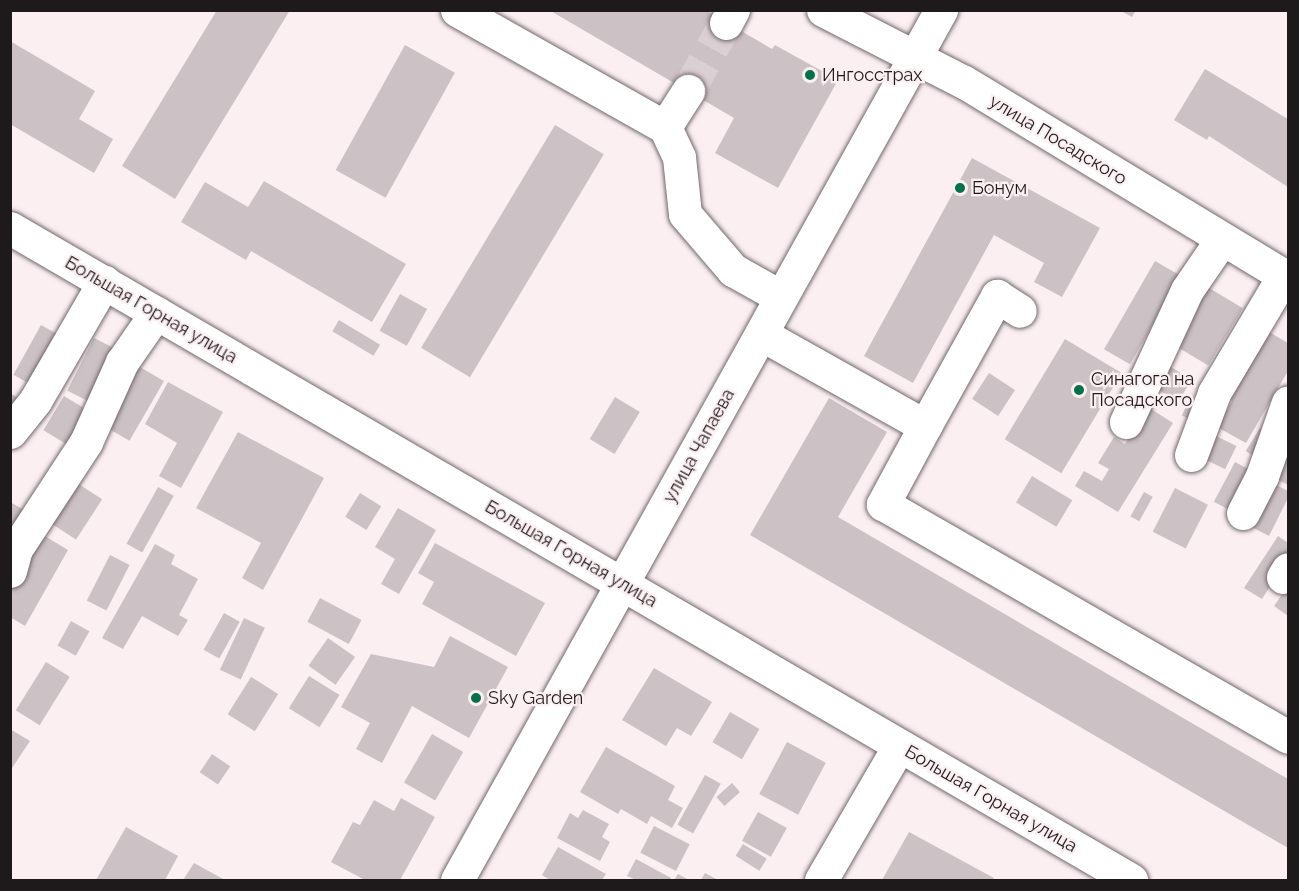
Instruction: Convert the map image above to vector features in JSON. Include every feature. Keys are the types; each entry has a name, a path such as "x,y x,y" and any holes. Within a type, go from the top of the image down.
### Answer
{"street":[{"path":"457,10 665,127 679,157 685,214 733,270 782,297"},
{"name":"улица Посадского","path":"823,10 964,82 1286,276"},
{"name":"улица Чапаева","path":"457,880 941,10"},
{"path":"665,127 688,91"},
{"name":"Большая Горная улица","path":"10,228 1131,880"},
{"path":"1126,422 1187,290 1222,239"},
{"path":"1191,455 1214,393 1286,276"},
{"path":"10,432 36,401 104,282"},
{"path":"1020,311 997,296 883,504 1288,738"},
{"path":"10,570 16,549 86,442 122,362 156,313"},
{"path":"761,334 926,426"},
{"path":"1243,513 1262,476 1288,402"},
{"path":"821,880 898,746"}],"building":[{"path":"217,10 290,10 175,199 122,166"},
{"path":"549,10 705,10 772,49 775,45 838,80 778,188 715,153 734,118"},
{"path":"1119,10 1136,10 1132,17"},
{"path":"10,41 95,91 79,119 113,139 94,173 10,124"},
{"path":"405,45 455,73 386,198 336,170"},
{"path":"1205,69 1288,119 1288,187 1209,136 1207,140 1174,120"},
{"path":"555,125 604,154 470,377 421,348"},
{"path":"972,158 1100,228 1062,297 1034,282 1044,263 994,235 913,383 864,356"},
{"path":"264,181 406,264 372,322 251,251 246,260 181,222 205,182 248,207"},
{"path":"1155,261 1181,276 1130,364 1104,349"},
{"path":"1206,286 1243,308 1208,366 1171,343"},
{"path":"400,294 427,309 407,346 380,331"},
{"path":"339,320 380,345 373,356 332,331"},
{"path":"41,325 66,339 39,389 13,375"},
{"path":"1262,328 1288,343 1288,371 1246,443 1217,427 1232,401 1222,395"},
{"path":"94,338 118,350 91,403 67,391"},
{"path":"1065,339 1122,373 1061,473 1005,439"},
{"path":"1168,365 1192,380 1178,402 1154,387"},
{"path":"138,366 164,381 129,441 104,426"},
{"path":"989,373 1015,390 998,416 972,399"},
{"path":"168,382 223,412 181,488 159,476 177,443 145,424"},
{"path":"10,393 23,401 10,418"},
{"path":"64,396 87,410 67,444 43,430"},
{"path":"615,397 640,412 615,454 590,439"},
{"path":"829,398 887,432 838,517 1288,779 1288,848 750,535"},
{"path":"1189,400 1202,406 1195,421 1182,415"},
{"path":"1148,407 1173,423 1118,512 1075,486 1084,471 1102,481 1109,469 1098,463 1114,437 1125,444"},
{"path":"1260,428 1268,433 1253,456 1246,451"},
{"path":"238,432 324,478 263,590 242,578 261,543 196,508"},
{"path":"1288,433 1288,485 1269,475"},
{"path":"1214,435 1236,446 1225,469 1203,458"},
{"path":"1235,462 1254,472 1232,512 1214,502"},
{"path":"1032,476 1072,500 1056,527 1016,503"},
{"path":"1270,482 1288,491 1288,498 1269,536 1248,525"},
{"path":"77,483 102,499 76,540 51,523"},
{"path":"158,487 174,496 142,553 126,544"},
{"path":"1175,488 1208,505 1186,548 1153,532"},
{"path":"1144,492 1153,497 1139,521 1130,516"},
{"path":"360,493 381,506 366,530 345,517"},
{"path":"10,502 26,511 10,538"},
{"path":"398,508 436,530 399,594 381,584 395,559 375,547"},
{"path":"43,535 68,550 25,626 10,617 10,593"},
{"path":"1278,536 1288,543 1288,558 1262,599 1244,588"},
{"path":"435,543 545,603 516,656 422,604 434,582 418,573"},
{"path":"155,544 175,555 171,564 198,579 179,615 188,620 178,636 142,616 123,649 102,638"},
{"path":"110,555 130,565 106,610 87,600"},
{"path":"1288,586 1288,616 1274,606"},
{"path":"320,598 361,620 349,644 307,622"},
{"path":"224,613 240,622 219,658 204,650"},
{"path":"244,618 265,628 241,679 220,670"},
{"path":"71,621 89,631 76,656 57,645"},
{"path":"450,636 508,667 469,738 412,706 382,763 356,749 370,723 341,707 371,654 434,667"},
{"path":"328,638 355,657 336,685 308,666"},
{"path":"46,662 70,677 40,725 16,710"},
{"path":"654,668 712,702 691,736 677,728 666,746 622,720"},
{"path":"309,676 340,695 319,727 289,708"},
{"path":"251,677 278,694 255,731 228,714"},
{"path":"730,712 759,729 742,759 712,742"},
{"path":"10,729 30,741 10,771"},
{"path":"432,734 463,752 435,800 404,782"},
{"path":"787,742 826,763 798,815 759,794"},
{"path":"606,747 675,786 668,800 683,808 672,828 651,816 647,824 621,809 618,814 580,792"},
{"path":"212,754 230,766 218,785 200,772"},
{"path":"705,775 721,784 693,834 677,825"},
{"path":"732,783 740,792 724,806 716,797"},
{"path":"401,798 435,817 400,880 365,880 331,862 353,822 360,825 374,800 394,811"},
{"path":"583,810 609,824 602,837 610,842 600,861 557,838 570,813 578,818"},
{"path":"758,812 787,828 771,857 742,841"},
{"path":"654,826 690,844 676,871 640,853"},
{"path":"126,827 178,856 165,880 96,880"},
{"path":"909,832 994,878 993,880 882,880"},
{"path":"743,844 767,859 759,871 736,856"},
{"path":"558,847 606,874 602,880 550,880 542,875"},
{"path":"636,859 671,878 670,880 636,880 627,876"},
{"path":"194,863 225,880 183,880"},
{"path":"705,873 718,880 701,880"},
{"path":"678,874 689,880 674,880"}],"tunnel":[{"path":"688,91 726,23"}],"place":[{"name":"Ингосстрах","path":"810,75"},
{"name":"Бонум","path":"960,188"},
{"name":"Синагога на Посадского","path":"1079,390"},
{"name":"Sky Garden","path":"476,698"}]}
